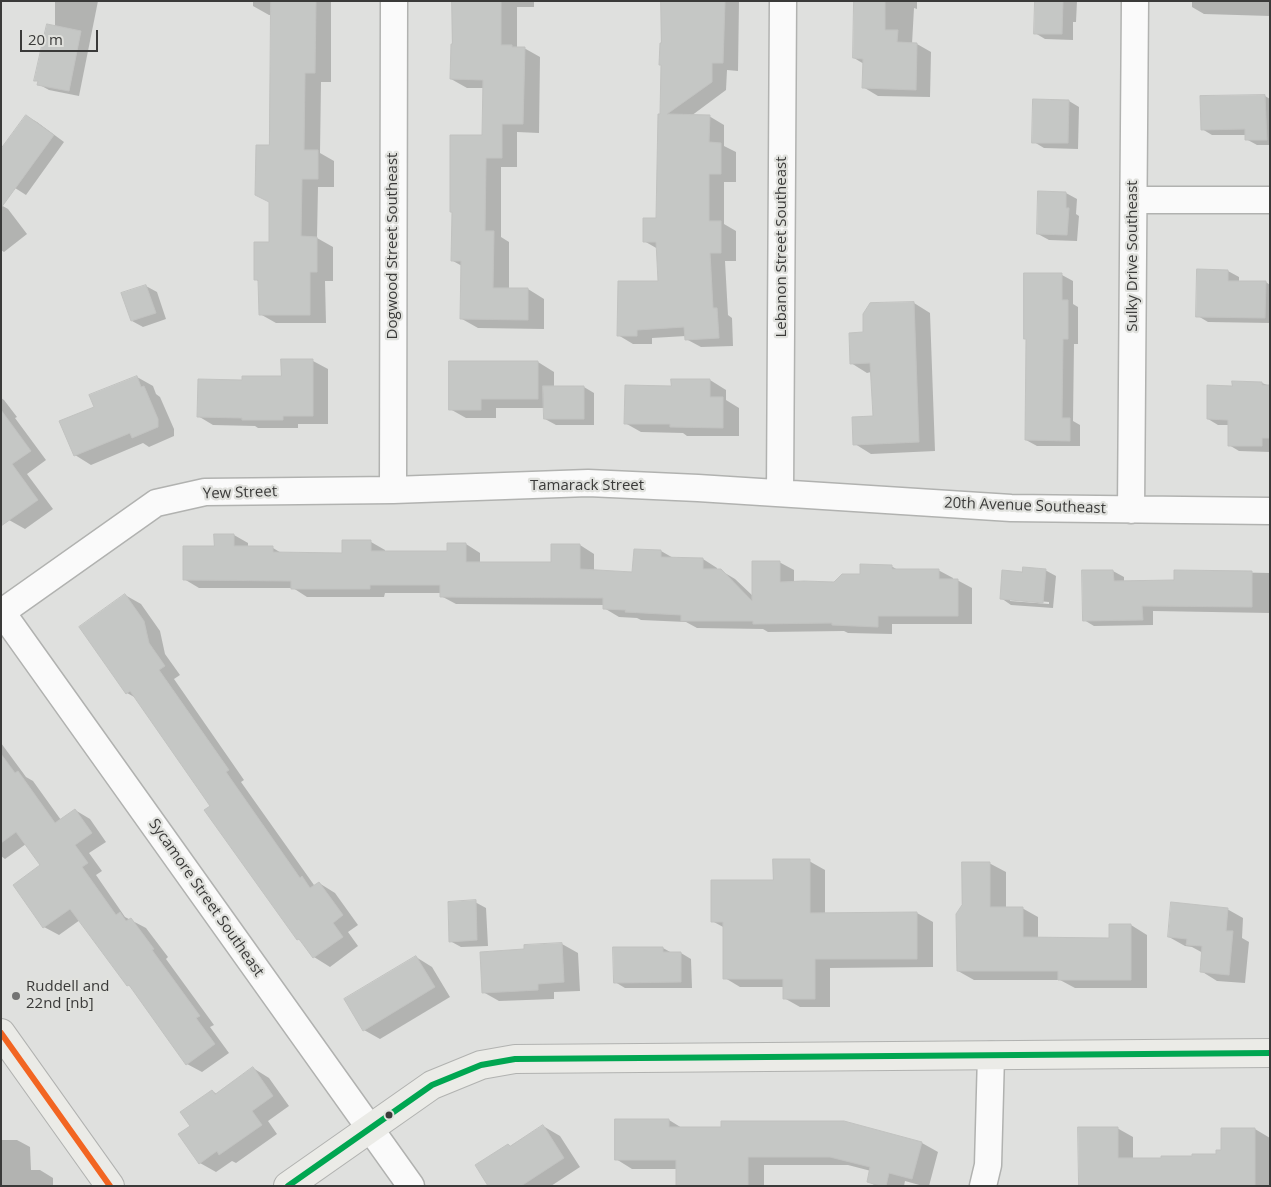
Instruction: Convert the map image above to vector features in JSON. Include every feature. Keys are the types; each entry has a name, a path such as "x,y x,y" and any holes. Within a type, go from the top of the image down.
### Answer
{"street":[{"name":"Dogwood Street Southeast","path":"393,490 394,1"},
{"name":"Lebanon Street Southeast","path":"780,493 783,1"},
{"name":"Sulky Drive Southeast","path":"1131,510 1135,1"},
{"path":"1134,200 1270,200"},
{"name":"Tamarack Street","path":"393,490 588,483 780,493"},
{"name":"Yew Street","path":"2,612 156,503 205,492 393,490"},
{"name":"20th Avenue Southeast","path":"780,493 1011,508 1270,511"},
{"name":"Sycamore Street Southeast","path":"2,612 411,1186"},
{"path":"1,1033 110,1186"},
{"path":"288,1186 432,1085 481,1065 515,1059 1270,1052"},
{"path":"982,1186 988,1165 991,1055"}],"building":[{"path":"271,1 316,1 315,73 305,73 304,150 318,150 318,179 302,179 301,236 317,237 317,272 310,272 310,315 259,315 258,280 254,280 254,242 269,242 269,202 255,195 256,145 269,145"},
{"path":"452,1 501,1 501,45 525,47 523,124 502,124 502,158 486,158 485,231 494,231 493,288 528,288 528,320 460,319 461,261 451,261 450,135 482,135 483,80 450,79"},
{"path":"661,1 725,1 723,63 712,63 712,82 667,114 710,115 709,142 721,143 721,174 709,174 709,221 721,221 721,253 710,253 713,308 717,308 719,338 685,340 684,327 637,330 637,336 617,336 618,281 658,281 656,242 643,242 643,218 656,218 658,114 660,114"},
{"path":"854,1 885,1 885,30 898,30 897,42 917,43 916,90 862,88 863,59 853,58"},
{"path":"1035,1 1063,1 1062,34 1034,34"},
{"path":"47,24 81,31 69,91 37,85 38,81 34,81"},
{"path":"1265,95 1267,140 1245,140 1245,129 1201,130 1200,96"},
{"path":"1033,99 1069,100 1068,143 1032,143"},
{"path":"26,115 54,135 1,208 1,149"},
{"path":"1038,191 1066,192 1066,208 1069,208 1067,235 1037,234"},
{"path":"1197,269 1228,270 1228,281 1266,281 1265,318 1196,317"},
{"path":"1024,273 1062,273 1062,300 1068,300 1068,339 1063,339 1062,418 1070,418 1070,441 1025,440 1026,339 1024,339"},
{"path":"146,285 156,313 131,321 121,293"},
{"path":"914,302 919,442 853,445 852,417 873,416 870,363 850,364 849,333 863,332 863,314 870,303"},
{"path":"281,359 313,359 313,416 283,416 283,420 197,417 198,379 242,380 242,376 281,376"},
{"path":"449,361 538,361 538,399 481,399 481,410 449,410"},
{"path":"137,376 141,387 144,386 158,419 158,427 132,438 130,433 74,456 59,421 94,407 89,395"},
{"path":"671,379 710,379 710,397 723,397 723,428 670,427 670,424 624,424 625,385 671,386"},
{"path":"1232,381 1262,382 1262,385 1270,385 1270,438 1262,438 1262,446 1228,446 1228,420 1207,419 1207,385 1232,386"},
{"path":"543,386 584,386 584,419 544,419"},
{"path":"1,410 31,451 12,464 38,500 1,526"},
{"path":"214,534 234,534 234,546 273,546 273,552 342,553 342,540 371,540 371,551 447,551 447,543 466,543 466,562 551,562 551,544 580,544 580,569 632,572 634,549 661,550 661,557 703,558 703,569 721,569 752,601 752,561 780,561 780,582 834,582 842,574 860,574 860,564 892,565 892,569 939,569 939,579 958,579 958,616 878,616 878,627 832,625 832,623 753,624 753,621 681,621 681,615 603,609 603,598 440,597 440,585 370,585 370,589 291,589 291,581 183,580 183,546 214,546"},
{"path":"1023,567 1046,569 1043,603 1000,599 1002,570 1022,572"},
{"path":"1082,570 1113,570 1114,581 1174,580 1174,570 1252,571 1252,607 1142,606 1143,620 1083,621"},
{"path":"125,594 144,621 149,643 165,666 159,670 229,770 226,772 300,878 302,876 310,888 319,882 343,915 333,923 343,937 313,958 299,939 297,940 204,810 210,806 130,691 126,694 79,627"},
{"path":"1,754 15,773 18,771 55,823 75,809 92,833 75,845 88,863 82,867 116,915 120,912 126,921 131,918 200,1016 196,1018 215,1044 186,1065 129,985 127,986 70,909 43,928 13,885 40,865 16,832 1,843"},
{"path":"773,859 810,859 810,913 917,912 917,959 815,959 815,999 783,999 783,979 723,979 723,922 711,922 711,880 773,880"},
{"path":"962,862 990,862 990,907 1023,907 1023,937 1109,938 1109,924 1131,924 1131,980 1058,980 1058,971 957,971 956,914 962,905"},
{"path":"476,900 477,940 449,942 448,902"},
{"path":"1171,902 1228,908 1226,931 1233,931 1229,975 1200,972 1202,946 1186,945 1187,939 1168,937"},
{"path":"562,943 564,982 538,984 538,990 482,993 480,952 524,949 524,945"},
{"path":"613,947 663,947 663,952 681,952 681,982 614,983"},
{"path":"416,956 435,987 363,1031 344,999"},
{"path":"253,1067 273,1096 252,1111 262,1125 219,1155 217,1151 199,1164 178,1134 190,1126 180,1112 212,1090 215,1094"},
{"path":"615,1119 669,1119 669,1127 721,1127 721,1121 844,1121 922,1142 912,1179 889,1173 886,1186 867,1182 870,1167 830,1157 748,1157 748,1186 676,1186 676,1160 615,1160"},
{"path":"543,1125 564,1158 521,1186 488,1186 475,1165"},
{"path":"1078,1127 1118,1127 1118,1158 1161,1158 1161,1156 1216,1154 1216,1150 1221,1150 1221,1128 1255,1128 1255,1186 1079,1186"}],"transit line":[{"path":"1,1033 110,1186"},
{"path":"288,1186 432,1085 481,1065 515,1059 1270,1053"}],"place":[{"name":"Ruddell and 22nd [nb]","path":"16,996"}]}
